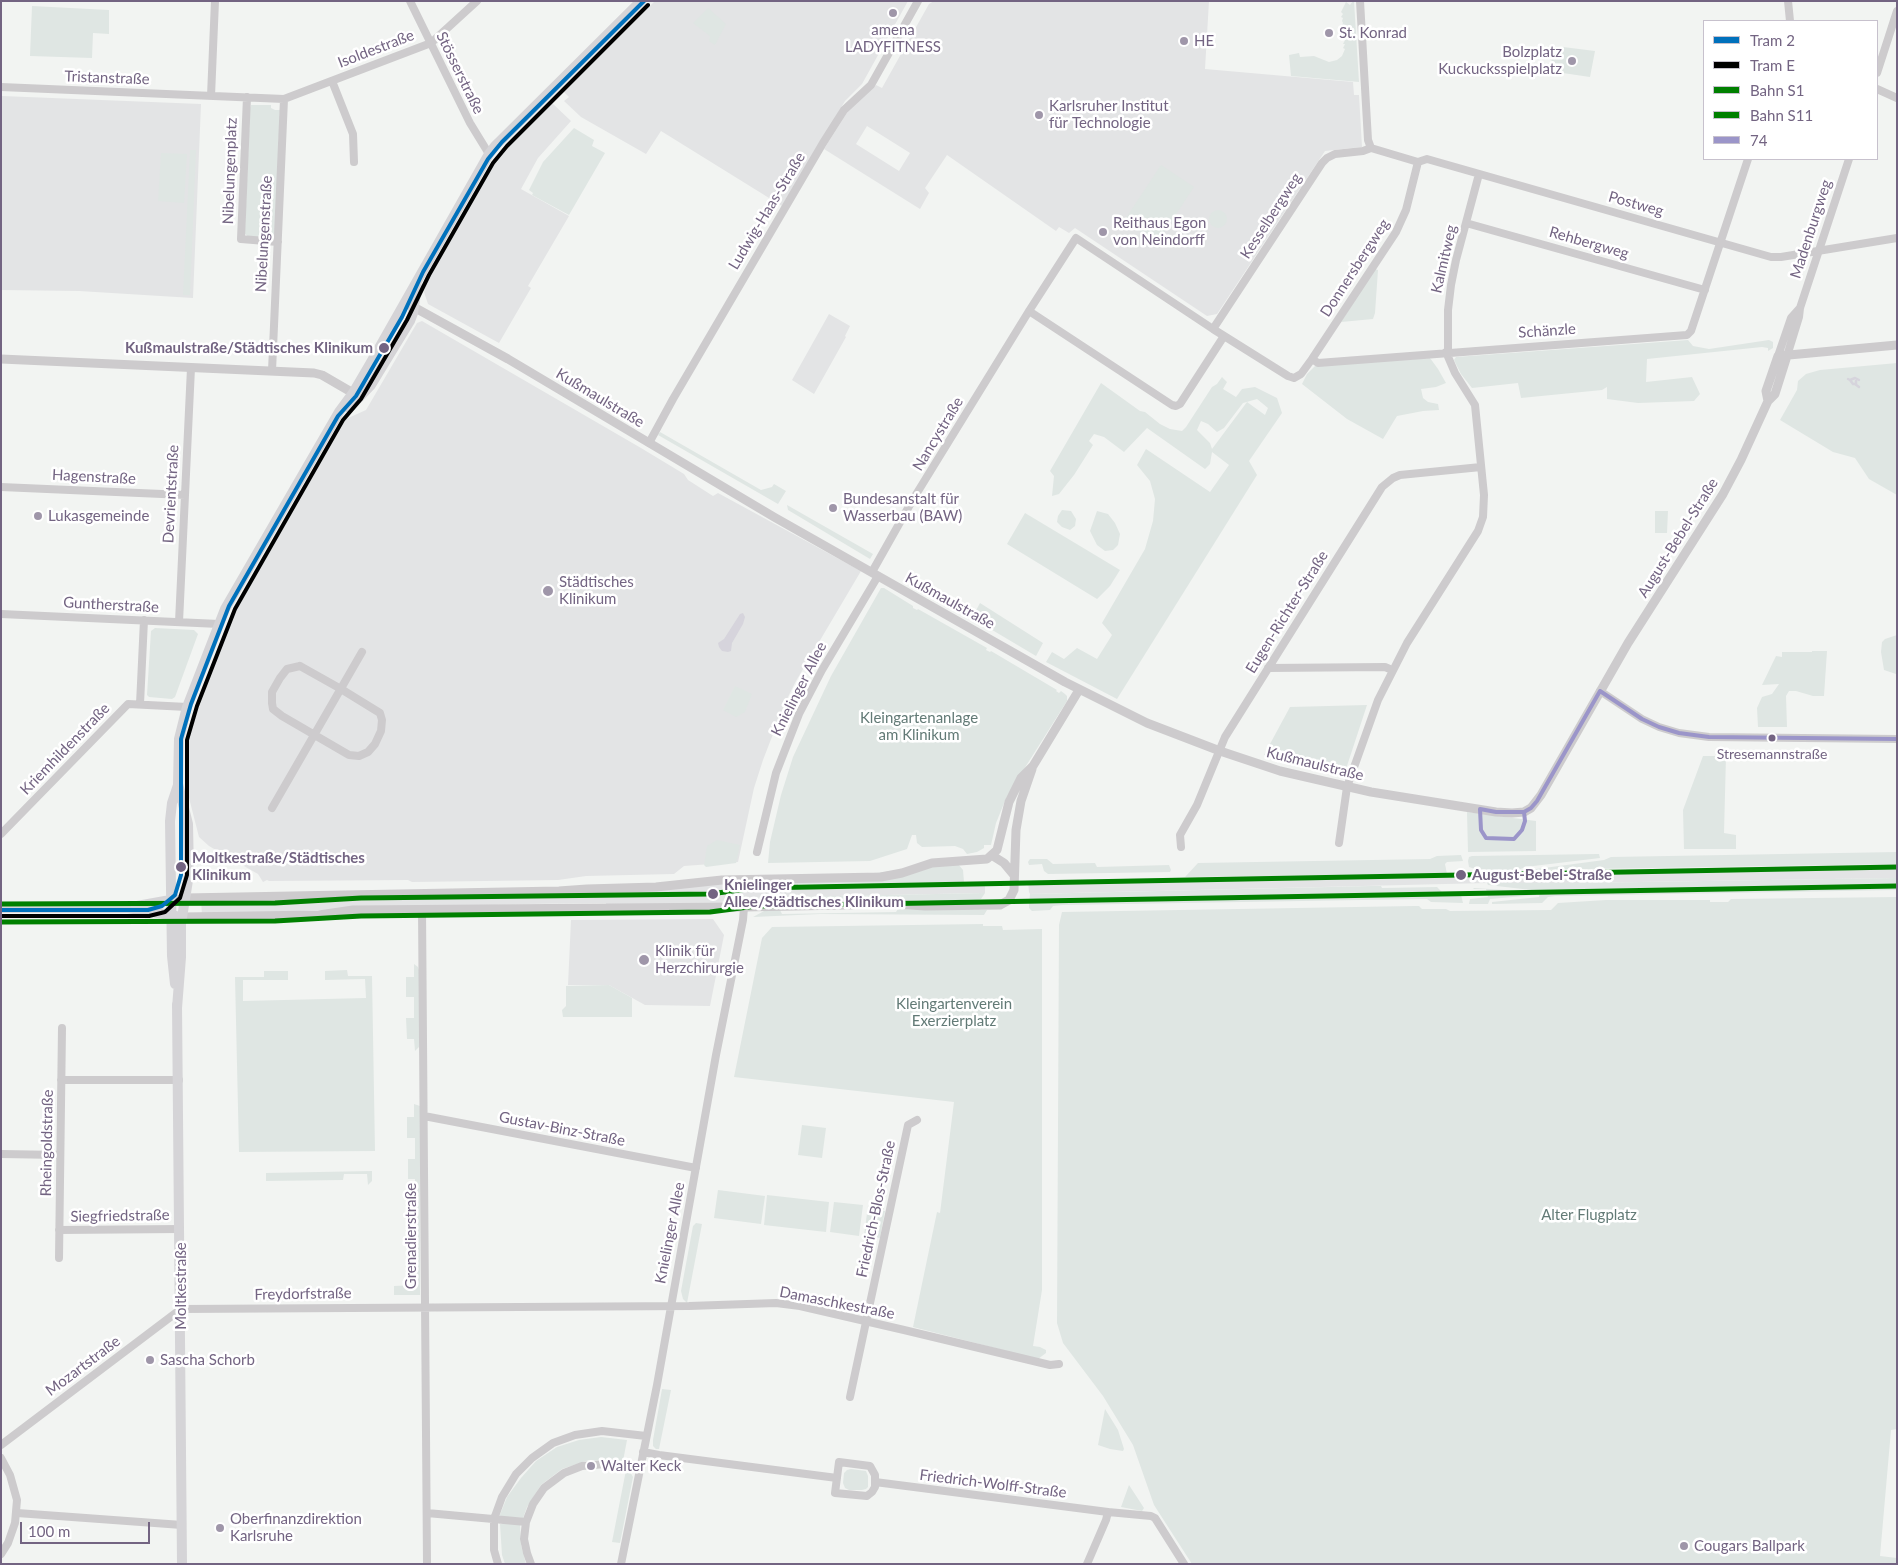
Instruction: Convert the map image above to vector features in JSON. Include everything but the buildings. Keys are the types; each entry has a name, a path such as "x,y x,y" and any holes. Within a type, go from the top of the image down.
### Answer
{"main road":[{"name":"Moltkestraße","path":"182,1564 178,1008 182,917 189,874 188,824 178,784 179,739 187,707 219,624 234,593 338,412 353,393 409,305 417,280 489,154 641,1"},
{"name":"Moltkestraße","path":"324,436 371,385 410,321 409,305"},
{"name":"Moltkestraße","path":"178,784 172,803 170,821 172,956 178,1008"},
{"path":"128,908 185,898"},
{"path":"2,908 128,908 182,917"}],"street":[{"path":"211,96 215,1"},
{"name":"Stösserstraße","path":"410,1 470,123 489,154"},
{"path":"430,43 477,1"},
{"name":"Ludwig-Haas-Straße","path":"649,443 823,143 844,110 871,85 918,1"},
{"path":"1360,1 1368,140 1371,148"},
{"path":"1788,1 1790,20"},
{"path":"1878,70 1897,11"},
{"name":"Isoldestraße","path":"211,96 284,99 430,43"},
{"name":"Isoldestraße","path":"332,81 352,134 354,162"},
{"name":"Tristanstraße","path":"1,88 211,96"},
{"path":"1878,89 1897,98"},
{"name":"Nibelungenplatz","path":"247,97 241,240 278,242"},
{"name":"Nibelungenstraße","path":"272,371 284,99"},
{"name":"Postweg","path":"1371,148 1418,162 1427,159 1776,257 1897,238"},
{"name":"Kesselbergweg","path":"1213,329 1322,163 1335,154 1363,151 1371,148"},
{"name":"Schänzle","path":"1312,359 1318,363 1687,335 1691,331 1748,160"},
{"name":"Madenburgweg","path":"1787,356 1800,308 1849,160"},
{"name":"Donnersbergweg","path":"1294,378 1301,374 1312,359 1396,232 1406,210 1418,162"},
{"name":"Kalmitweg","path":"1447,352 1451,285 1480,174"},
{"name":"Rehbergweg","path":"1466,223 1705,290"},
{"name":"Nancystraße","path":"875,574 912,501 1076,238 1213,329 1294,378"},
{"name":"Kußmaulstraße","path":"409,305 508,359 649,443 1079,690 1147,723 1220,751 1280,771 1346,787 1496,812 1524,812"},
{"name":"Madenburgweg","path":"1778,356 1791,318 1800,308"},
{"path":"1029,311 1176,406 1180,404 1224,336"},
{"path":"1778,356 1897,346"},
{"path":"1339,843 1346,787 1369,720 1392,670 1411,636 1481,525 1485,505 1475,405 1454,373 1447,352"},
{"name":"August-Bebel-Straße","path":"1768,401 1766,390 1778,356"},
{"name":"August-Bebel-Straße","path":"1524,812 1531,808 1541,796 1628,643 1735,472 1768,401 1775,394 1787,356"},
{"path":"1,359 272,371 322,375 353,393"},
{"name":"Devrientstraße","path":"179,622 191,368"},
{"name":"Eugen-Richter-Straße","path":"1181,847 1180,835 1197,804 1232,725 1384,484 1404,474 1481,466"},
{"name":"Hagenstraße","path":"1,487 185,495"},
{"name":"Knielinger Allee","path":"757,852 776,773 799,714 875,574"},
{"name":"Guntherstraße","path":"1,614 219,624"},
{"path":"140,704 144,620"},
{"path":"272,808 362,652"},
{"path":"300,666 341,689 380,713 383,724 379,736 368,752 356,756 349,755 315,735 282,716 274,709 271,698 274,688 287,669 300,666"},
{"path":"1268,668 1385,667 1392,670"},
{"path":"182,917 319,915 353,910 1003,904 1011,897 1014,886 1016,830 1021,800 1033,766 1079,690"},
{"path":"1600,691 1642,719 1679,733 1710,736 1897,739"},
{"name":"Kriemhildenstraße","path":"1,834 140,692"},
{"name":"Kriemhildenstraße","path":"128,704 187,707"},
{"path":"185,898 559,891 670,886 722,880 881,877 902,873 932,863 987,859 993,856 998,847 1009,802 1021,778 1033,766"},
{"path":"993,856 1004,863 1014,876"},
{"name":"Knielinger Allee","path":"621,1564 644,1452 744,907"},
{"name":"Grenadierstraße","path":"422,909 427,1564"},
{"name":"Rheingoldstraße","path":"59,1258 62,1028"},
{"path":"61,1080 179,1080"},
{"name":"Gustav-Binz-Straße","path":"424,1116 696,1168"},
{"name":"Friedrich-Blos-Straße","path":"850,1397 908,1125 917,1120"},
{"path":"1,1154 60,1156"},
{"name":"Siegfriedstraße","path":"59,1230 180,1229"},
{"name":"Damaschkestraße","path":"425,1307 789,1304 1050,1366 1059,1364"},
{"name":"Freydorfstraße","path":"181,1309 425,1307"},
{"name":"Mozartstraße","path":"1,1445 181,1309"},
{"path":"498,1564 494,1550 494,1520 502,1497 516,1474 532,1458 553,1443 575,1435 602,1432 646,1436"},
{"path":"644,1452 837,1478"},
{"path":"1,1458 14,1487 17,1500 17,1513 10,1537 1,1554"},
{"path":"839,1462 870,1466 875,1475 875,1482 872,1492 867,1496 835,1493 837,1478 839,1462"},
{"path":"531,1564 524,1539 526,1522 533,1504 544,1488 564,1473 582,1466 605,1464 640,1469"},
{"name":"Friedrich-Wolff-Straße","path":"875,1482 1108,1512 1148,1515 1155,1518 1184,1564"},
{"path":"1088,1564 1108,1512"},
{"path":"17,1513 182,1525"},
{"path":"427,1513 526,1522"}],"shaded area":[{"path":"655,1 908,1 862,84 845,101 782,206 661,131 646,154 581,117 564,101 569,97 563,91"},
{"name":"Karlsruher Institut für Technologie","path":"934,1 1209,1 1205,69 1353,82 1354,95 1359,95 1362,147 1325,151 1217,314 1207,316 1075,228 1069,233 1059,227 1056,231 947,155 925,188 929,193 920,209 824,149 848,111 876,85 882,88 929,4","holes":["867,126 910,153 899,171 856,144"]},
{"path":"2,96 201,104 193,298 79,291 1,290"},
{"path":"552,103 571,121 538,158 521,189 569,216 528,286 531,288 499,343 428,304 424,292 428,278 496,158"},
{"path":"829,314 850,326 846,337 814,394 792,380"},
{"name":"Städtisches Klinikum","path":"422,321 641,448 684,474 688,480 713,496 718,493 861,571 785,703 754,788 738,862 684,866 674,874 586,876 558,880 412,882 408,880 267,880 263,882 258,874 209,846 199,837 188,794 187,741 229,623 346,419 366,410 417,323"},
{"path":"743,613 745,617 743,624 732,643 731,651 722,651 718,643 724,639 740,614"},
{"path":"1897,864 1897,878 1487,883 1030,894 1028,881 1265,876 1504,874 1555,873 1555,871"},
{"path":"985,882 985,893 741,898 723,900 722,903 712,905 606,906 606,903 527,904 202,914 201,901 305,900 305,902 721,883 722,885 798,885"},
{"name":"Klinik für Herzchirurgie","path":"713,919 724,935 710,1006 645,1005 609,985 568,985 571,920"}],"green space":[{"path":"1353,1 1359,82 1291,76 1289,55 1299,53 1300,57 1314,56 1329,62 1337,60 1342,56 1345,49 1343,48 1345,44 1343,44 1345,40 1343,39 1344,31 1342,30 1344,27 1342,25 1343,18 1341,17 1343,14 1341,12 1346,2 1350,5"},
{"path":"32,6 109,10 109,34 93,33 92,58 30,56"},
{"path":"708,8 726,24 715,45 709,41 710,36 693,23"},
{"name":"Bolzplatz Kuckucksspielplatz","path":"1555,46 1595,51 1590,77 1549,71"},
{"path":"251,105 271,105 271,108 280,110 275,233 268,238 249,237 245,234"},
{"path":"574,128 594,140 592,146 605,153 569,215 532,195 533,193 529,190 543,162"},
{"path":"190,150 196,150 190,295 183,295"},
{"path":"161,153 187,154 184,203 158,201"},
{"path":"1161,165 1194,187 1157,243 1124,221"},
{"path":"1218,210 1224,213 1227,219 1224,225 1218,228 1212,225 1209,219 1212,213"},
{"path":"1375,269 1378,270 1373,319 1341,322"},
{"path":"1688,340 1693,346 1709,349 1769,340 1773,342 1773,348 1768,351 1768,348 1762,347 1647,359 1646,382 1692,377 1700,394 1694,401 1638,403 1607,399 1607,387 1602,390 1521,398 1518,383 1472,388 1461,374 1454,360 1456,357"},
{"path":"1430,358 1446,383 1436,387 1421,389 1423,398 1428,402 1438,404 1439,410 1397,416 1383,439 1347,419 1302,384 1307,374 1315,366"},
{"path":"1897,363 1897,495 1869,479 1855,458 1833,452 1780,420 1797,390 1798,381 1806,374 1820,370"},
{"path":"1222,377 1227,382 1223,389 1236,397 1242,389 1255,387 1277,398 1282,413 1249,461 1257,475 1117,699 1046,662 1052,652 1064,659 1077,648 1097,659 1112,635 1102,623 1145,549 1153,521 1155,499 1150,481 1137,465 1146,449 1210,492 1229,465 1212,452 1210,464 1205,469 1147,428 1124,452 1104,437 1094,434 1089,441 1093,445 1074,475 1059,494 1052,496 1054,476 1050,471 1101,383 1160,424 1170,429 1182,431 1212,387","holes":["1257,399 1268,408 1265,415 1247,402 1212,449 1210,443 1197,430 1201,421 1217,432 1224,428 1243,403"]},
{"path":"660,432 761,490 772,487 774,484 786,491 778,504 658,435"},
{"path":"787,505 873,554 870,559 788,510"},
{"path":"1062,510 1071,511 1076,519 1075,526 1070,530 1062,527 1057,522"},
{"path":"1097,511 1108,514 1120,534 1118,545 1113,550 1105,551 1097,545 1090,531"},
{"path":"1655,511 1668,511 1667,533 1655,533"},
{"path":"1025,513 1120,570 1110,586 1097,599 1007,544"},
{"name":"Kleingartenanlage am Klinikum","path":"881,588 913,606 913,608 987,648 986,650 991,651 1057,690 1059,693 1061,691 1067,696 1067,701 1007,796 996,823 991,845 984,845 984,848 977,852 967,854 963,849 955,846 922,847 917,843 916,835 912,835 907,849 870,861 768,863 770,842 781,795 793,757 831,676"},
{"path":"980,603 1043,643 1036,656 972,618"},
{"path":"155,628 194,630 198,634 175,697 172,699 149,697 147,695 151,631"},
{"path":"1897,635 1896,674 1884,670 1881,652 1882,642"},
{"path":"1827,651 1824,696 1813,696 1789,691 1786,696 1787,727 1758,727 1757,708 1762,697 1772,694 1779,684 1762,685 1776,656 1782,657 1782,652"},
{"path":"735,686 752,694 745,712 736,717 723,710"},
{"path":"1367,705 1345,772 1340,775 1264,755 1290,707"},
{"path":"1703,756 1726,756 1724,833 1736,835 1736,849 1684,849 1683,810"},
{"path":"1467,812 1536,821 1536,851 1468,852"},
{"path":"717,840 740,845 736,863 706,867 704,865 707,846"},
{"path":"1897,852 1897,864 1529,870 1604,860 1611,857"},
{"path":"1599,854 1600,858 1525,867 1516,871 1475,869 1469,867 1468,861 1469,857 1472,856"},
{"path":"1461,855 1463,861 1447,862 1445,864 1447,874 1185,877 1198,863 1430,859 1437,856"},
{"path":"1030,859 1047,859 1053,864 1095,863 1097,867 1169,865 1171,870 1170,872 1048,874 1044,871 1042,864 1029,865"},
{"path":"958,864 963,870 964,882 722,885 721,883 798,881"},
{"path":"1897,878 1897,890 1555,896 1548,897 1542,903 1492,904 1492,902 1539,897 1540,891 1488,885 1487,883 1576,883"},
{"path":"1381,886 1382,888 1437,887 1443,893 1458,892 1463,903 1431,902 1427,899 1422,899 1063,905 1053,906 1050,910 1032,911 1029,908 1030,894"},
{"path":"1474,888 1536,892 1536,895 1490,899 1488,904 1469,904 1470,899 1488,897 1486,889"},
{"path":"985,893 981,899 971,901 936,902 903,900 724,904 722,900 741,898"},
{"name":"Alter Flugplatz","path":"1897,897 1897,1429 1891,1430 1880,1556 1897,1558 1897,1564 1192,1564 1154,1505 1133,1445 1103,1396 1063,1343 1057,1323 1059,925 1062,912 1414,906 1419,906 1422,909 1446,909 1450,911 1551,910 1558,903 1606,900 1710,900 1710,902 1728,902 1731,899"},
{"path":"898,909 987,910 984,915 820,914 753,917 766,910 780,910 782,914 896,912"},
{"name":"Kleingartenverein Exerzierplatz","path":"983,924 983,926 1002,926 1003,930 1042,929 1042,1290 1033,1346 1046,1350 1046,1353 1038,1359 913,1327 937,1212 940,1213 954,1102 734,1077 762,938 772,927"},
{"path":"414,964 419,970 419,1047 415,1051 414,1039 407,1039 406,1018 414,1018 414,997 406,997 406,977 414,977"},
{"path":"347,970 348,976 372,976 375,1151 239,1152 235,977 264,977 264,971 288,971 288,980 243,980 243,1001 366,998 365,979 325,980 325,971"},
{"path":"609,985 632,998 632,1017 563,1017 562,1010 566,1006 566,986"},
{"path":"414,1104 420,1106 420,1295 394,1295 394,1286 416,1285 415,1179 408,1179 408,1159 415,1159 415,1138 407,1138 407,1117 414,1117"},
{"path":"802,1125 826,1128 822,1158 798,1155"},
{"path":"372,1171 372,1181 368,1185 367,1174 344,1174 343,1180 266,1181 266,1173"},
{"path":"718,1190 765,1196 761,1224 714,1218"},
{"path":"767,1195 829,1202 826,1232 764,1225"},
{"path":"834,1202 863,1205 859,1236 830,1232"},
{"path":"868,1206 884,1208 880,1238 864,1236"},
{"path":"696,1223 702,1224 687,1303 683,1299 681,1291 693,1226"},
{"path":"662,1389 671,1390 659,1449 656,1449 653,1446 653,1440"},
{"path":"1105,1409 1118,1430 1123,1451 1098,1445"},
{"path":"601,1437 627,1440 623,1461 589,1460 562,1469 541,1485 527,1507 523,1518 499,1517 507,1497 536,1461 557,1447 579,1440"},
{"path":"851,1469 866,1471 868,1487 866,1489 849,1490 845,1488 843,1483 844,1473"},
{"path":"626,1470 629,1470 633,1477 620,1543 612,1542"},
{"path":"1129,1485 1144,1508 1142,1511 1121,1507"},
{"path":"520,1523 521,1545 526,1564 505,1564 502,1555 500,1524"}],"waterway":[{"path":"1848,379 1855,378 1859,380"},
{"path":"1850,380 1853,384 1856,384 1856,381"},
{"path":"1855,384 1859,387"}],"tram line":[{"name":"2","path":"1,910 148,910 162,906 175,895 181,875 181,739 191,704 229,606 338,416 356,396 402,317 423,272 488,159 502,142 644,1"},
{"name":"E","path":"1,916 149,916 165,912 180,898 187,875 187,740 197,706 235,609 343,420 361,399 407,320 429,275 493,163 507,146 648,5"}],"rail line":[{"name":"S1","path":"1,904 275,903 361,898 710,894 755,888 1897,867"},
{"name":"S11","path":"1,922 275,921 361,916 710,912 756,906 1897,886"}],"transit line":[{"name":"74","path":"1600,691 1642,719 1679,733 1709,737 1897,739"},
{"name":"74","path":"1524,812 1537,801 1600,691"},
{"name":"74","path":"1480,809 1496,812 1524,812 1525,821 1522,830 1514,839 1486,838 1481,830 1480,809"}],"place":[{"name":"amena LADYFITNESS","path":"893,13"},
{"name":"St. Konrad","path":"1329,33"},
{"name":"HE","path":"1184,41"},
{"name":"Bolzplatz Kuckucksspielplatz","path":"1572,61"},
{"name":"Karlsruher Institut für Technologie","path":"1039,115"},
{"name":"Reithaus Egon von Neindorff","path":"1103,232"},
{"name":"Kußmaulstraße/Städtisches Klinikum","path":"384,348"},
{"name":"Bundesanstalt für Wasserbau (BAW)","path":"833,508"},
{"name":"Lukasgemeinde","path":"38,516"},
{"name":"Städtisches Klinikum","path":"548,591"},
{"name":"Stresemannstraße","path":"1772,738"},
{"name":"Moltkestraße/Städtisches Klinikum","path":"181,867"},
{"name":"August-Bebel-Straße","path":"1461,875"},
{"name":"Knielinger Allee/Städtisches Klinikum","path":"713,894"},
{"name":"Klinik für Herzchirurgie","path":"644,960"},
{"name":"Sascha Schorb","path":"150,1360"},
{"name":"Walter Keck","path":"591,1466"},
{"name":"Oberfinanzdirektion Karlsruhe","path":"220,1528"},
{"name":"Cougars Ballpark","path":"1684,1546"}]}
